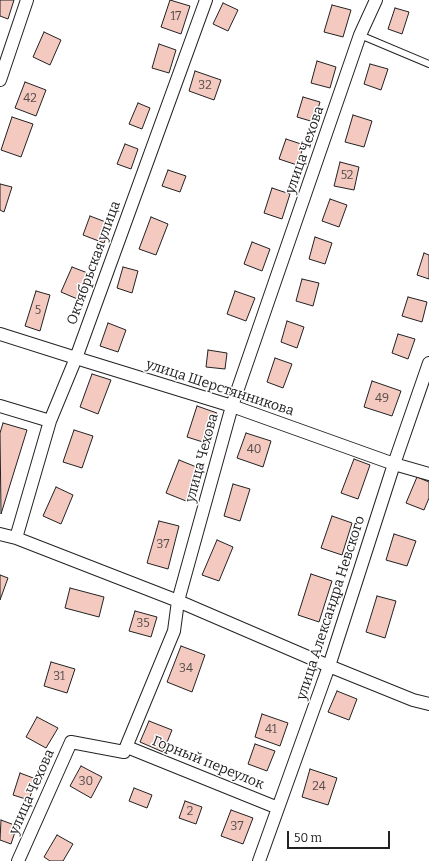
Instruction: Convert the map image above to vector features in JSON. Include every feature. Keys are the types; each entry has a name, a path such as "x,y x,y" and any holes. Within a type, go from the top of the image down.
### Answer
{"street":[{"path":"0,80 27,0"},
{"name":"Октябрьская улица","path":"16,538 50,422 76,358 206,0"},
{"name":"улица Чехова","path":"18,861 71,742 124,752 174,631 178,601 232,406 360,35 376,0"},
{"name":"улица Шерстянникова","path":"0,334 232,406 394,464 429,474"},
{"name":"улица Александра Невского","path":"259,861 329,666 394,464 429,363"},
{"path":"0,406 50,422"},
{"path":"0,534 16,538 178,601 329,666 413,700 429,704"},
{"name":"Горный переулок","path":"126,747 278,808"}],"lane":[{"path":"360,35 429,64"}],"building":[{"path":"0,0 14,0 8,19 0,16"},
{"path":"170,0 190,6 181,34 161,27"},
{"path":"223,3 238,10 228,31 213,24"},
{"path":"332,5 351,10 343,37 324,32"},
{"path":"395,8 409,12 402,34 388,29"},
{"path":"44,32 61,40 50,65 33,57"},
{"path":"159,44 176,50 169,73 152,68"},
{"path":"317,61 336,67 330,88 311,83"},
{"path":"370,64 388,69 381,90 364,84"},
{"path":"195,71 221,80 214,100 189,91"},
{"path":"25,82 46,90 36,116 15,108"},
{"path":"303,97 320,102 314,122 297,117"},
{"path":"138,103 150,108 142,129 129,124"},
{"path":"353,115 372,121 364,147 345,142"},
{"path":"12,117 33,124 21,157 1,150"},
{"path":"286,139 304,145 297,165 279,159"},
{"path":"125,144 138,149 131,169 117,164"},
{"path":"340,162 359,167 354,190 334,186"},
{"path":"168,170 186,176 180,192 162,186"},
{"path":"0,184 12,187 4,212 0,210"},
{"path":"272,188 290,194 282,219 264,213"},
{"path":"330,199 347,205 339,227 322,221"},
{"path":"90,216 111,224 104,243 83,235"},
{"path":"151,217 168,224 156,255 139,249"},
{"path":"315,237 332,243 325,264 309,259"},
{"path":"252,242 270,249 262,271 244,264"},
{"path":"424,253 429,255 429,279 417,275"},
{"path":"72,267 93,275 82,301 61,292"},
{"path":"123,267 138,271 132,293 117,288"},
{"path":"302,279 319,283 313,306 296,301"},
{"path":"36,291 50,295 40,331 25,326"},
{"path":"235,291 255,298 246,321 227,314"},
{"path":"408,297 427,302 422,322 402,316"},
{"path":"287,321 304,327 297,348 281,342"},
{"path":"108,323 126,330 118,352 100,346"},
{"path":"398,334 415,339 408,359 392,353"},
{"path":"208,350 227,353 225,369 206,367"},
{"path":"275,358 292,364 283,388 267,382"},
{"path":"92,374 111,380 98,414 80,407"},
{"path":"372,381 401,391 392,416 364,407"},
{"path":"197,406 217,413 206,443 187,437"},
{"path":"3,423 27,430 1,514 0,433"},
{"path":"74,430 93,436 82,468 63,462"},
{"path":"246,433 271,441 263,467 237,458"},
{"path":"354,459 370,465 358,499 341,493"},
{"path":"179,460 199,468 186,501 166,493"},
{"path":"417,477 429,482 429,498 424,510 406,503"},
{"path":"233,484 250,489 240,521 224,516"},
{"path":"56,487 73,495 61,524 43,516"},
{"path":"332,516 352,523 342,555 321,548"},
{"path":"159,521 179,526 168,569 147,563"},
{"path":"394,534 416,541 407,566 386,560"},
{"path":"217,540 233,547 219,581 202,575"},
{"path":"311,574 332,581 319,622 298,615"},
{"path":"0,575 8,578 0,600"},
{"path":"70,588 104,597 99,617 65,608"},
{"path":"377,596 396,601 385,638 366,632"},
{"path":"135,611 157,617 151,637 129,631"},
{"path":"181,646 205,655 192,692 167,682"},
{"path":"51,662 75,669 67,693 44,686"},
{"path":"337,691 357,699 349,720 328,712"},
{"path":"262,714 288,723 280,746 255,737"},
{"path":"37,717 58,728 46,748 26,737"},
{"path":"149,721 172,730 163,752 140,742"},
{"path":"255,744 275,751 267,771 248,764"},
{"path":"81,766 102,777 91,798 70,786"},
{"path":"310,769 337,778 328,805 302,797"},
{"path":"20,773 36,779 29,800 13,795"},
{"path":"134,788 152,795 147,808 129,801"},
{"path":"185,801 202,807 196,824 179,818"},
{"path":"231,810 253,818 243,844 221,836"},
{"path":"1,820 17,826 11,844 0,840"},
{"path":"57,835 73,844 63,861 50,861 44,857"}]}
